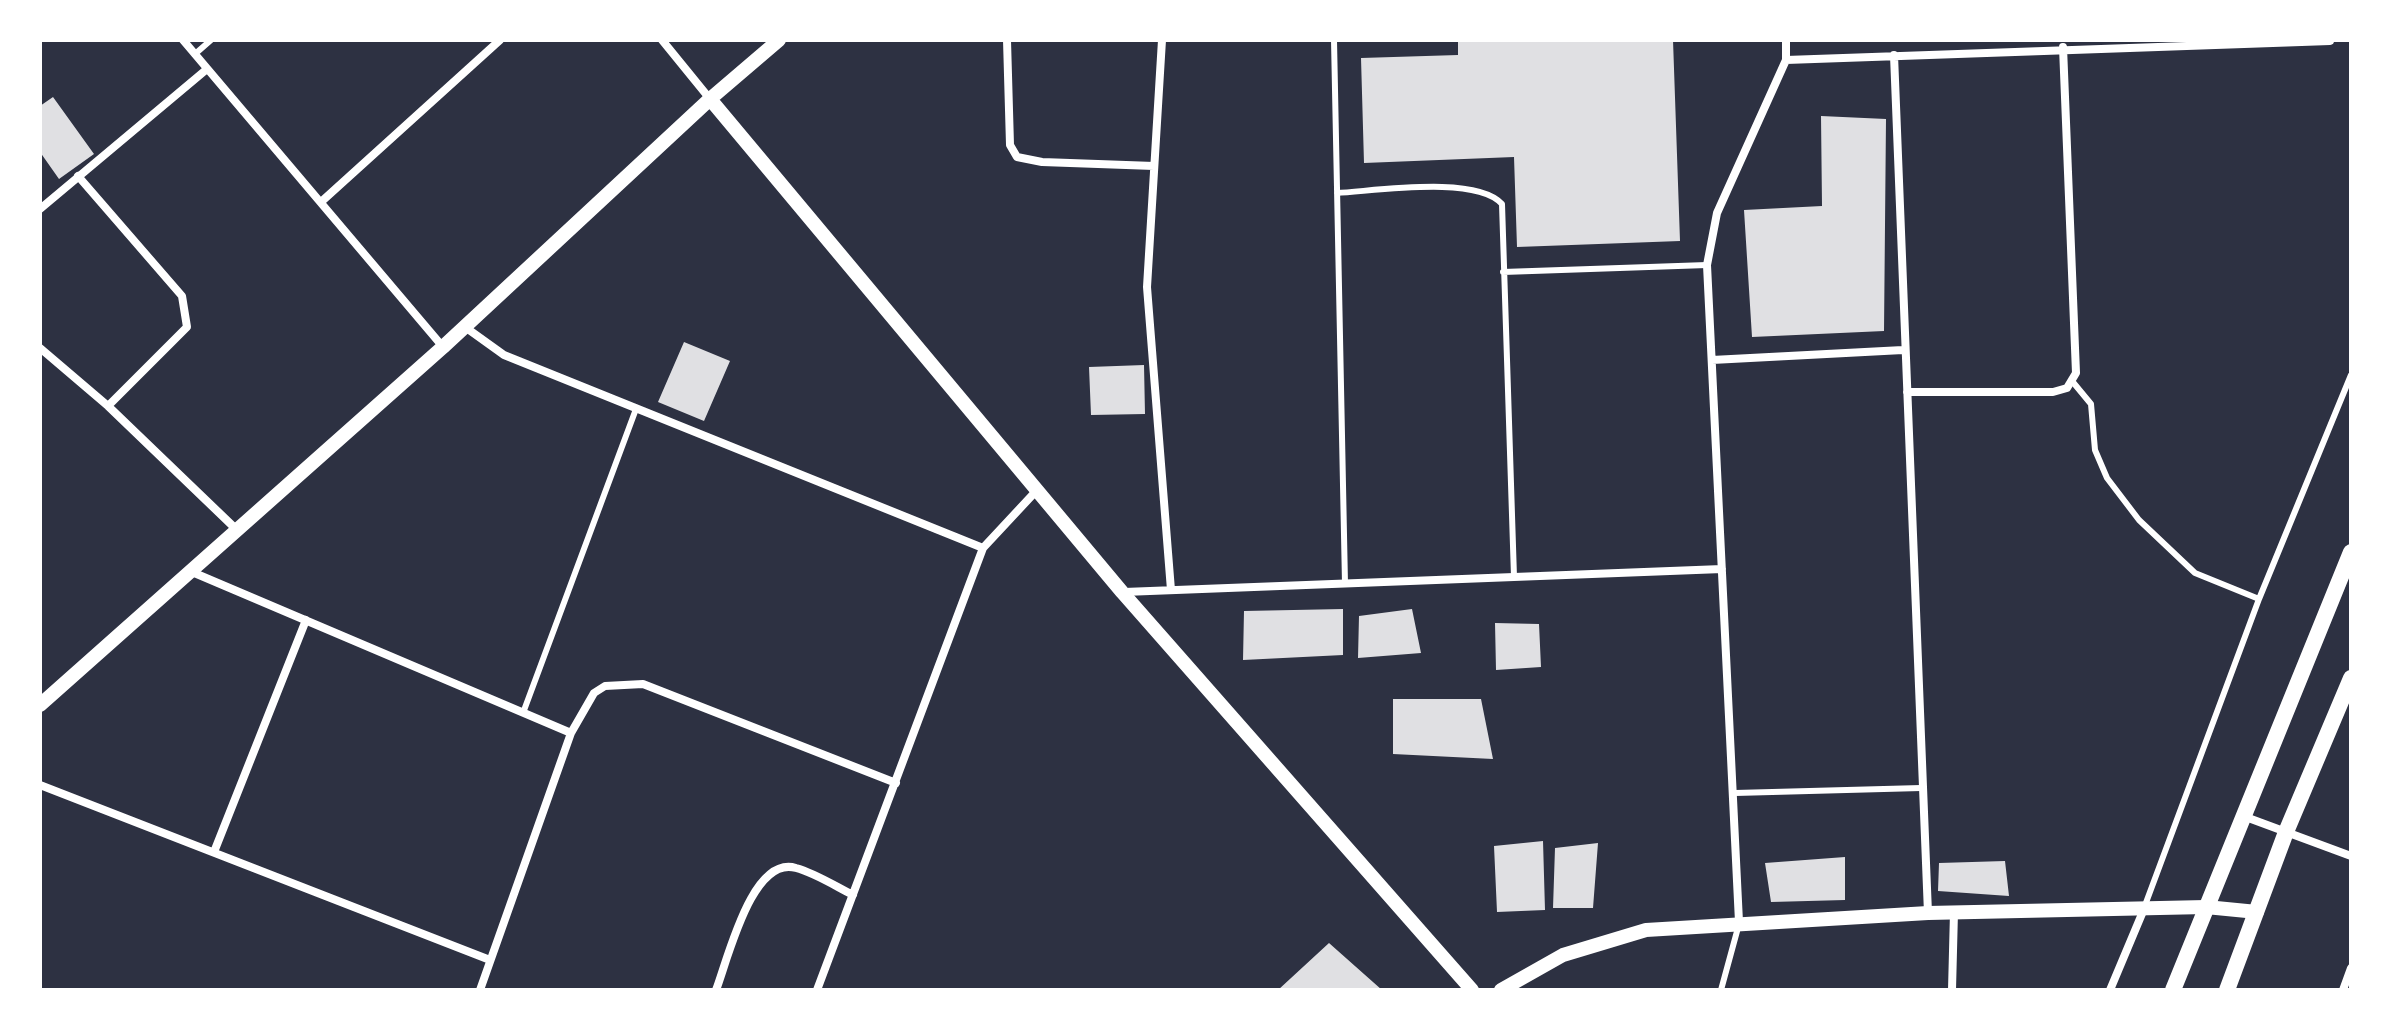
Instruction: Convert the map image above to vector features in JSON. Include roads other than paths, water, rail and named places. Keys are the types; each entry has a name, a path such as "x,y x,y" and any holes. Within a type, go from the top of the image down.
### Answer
{"main road":[{"path":"2173,990 2351,552"},
{"path":"2227,990 2286,832 2351,678"}],"street":[{"path":"183,40 443,347"},
{"path":"321,202 500,40"},
{"path":"662,40 1122,592 1472,990"},
{"path":"40,705 443,347 710,99 779,40"},
{"path":"1007,40 1010,145 1017,157 1042,162 1154,166"},
{"path":"1162,40 1147,287 1171,590"},
{"path":"1739,922 1707,265 1717,213 1786,60 1786,40"},
{"path":"1985,40 1985,51"},
{"path":"1786,60 2063,47 2330,41"},
{"path":"1907,392 2053,392 2067,388 2076,373 2063,47"},
{"path":"1894,55 1903,350 1928,913"},
{"path":"40,209 207,69"},
{"path":"78,176 182,296 187,311 187,327 108,406"},
{"path":"465,327 504,355 983,548"},
{"path":"40,348 108,406 238,531"},
{"path":"1712,360 1903,350"},
{"path":"817,990 983,548 1038,489"},
{"path":"1122,592 1722,569"},
{"path":"192,572 571,733"},
{"path":"214,852 306,620"},
{"path":"480,990 571,733 594,693 605,686 643,684 896,783"},
{"path":"40,785 490,960"},
{"path":"2242,816 2351,856"},
{"path":"716,990 752,896 763,877 775,870 793,866 853,895"},
{"path":"1501,990 1563,955 1646,930 1739,922 1954,912 2206,907 2257,912"},
{"path":"2110,990 2144,908"},
{"path":"1952,990 1954,912"},
{"path":"2343,990 2351,968"}],"lane":[{"path":"195,54 211,40"},
{"path":"1334,40 1345,584"},
{"path":"1337,193 1469,187 1493,193 1502,204 1505,222 1503,272 1514,577"},
{"path":"1503,272 1707,265"},
{"path":"2144,908 2259,599 2351,375"},
{"path":"2072,381 2091,404 2095,450 2107,478 2139,520 2195,573 2259,599"},
{"path":"523,713 636,409"},
{"path":"1735,793 1921,788"},
{"path":"1721,990 1739,922"}]}
